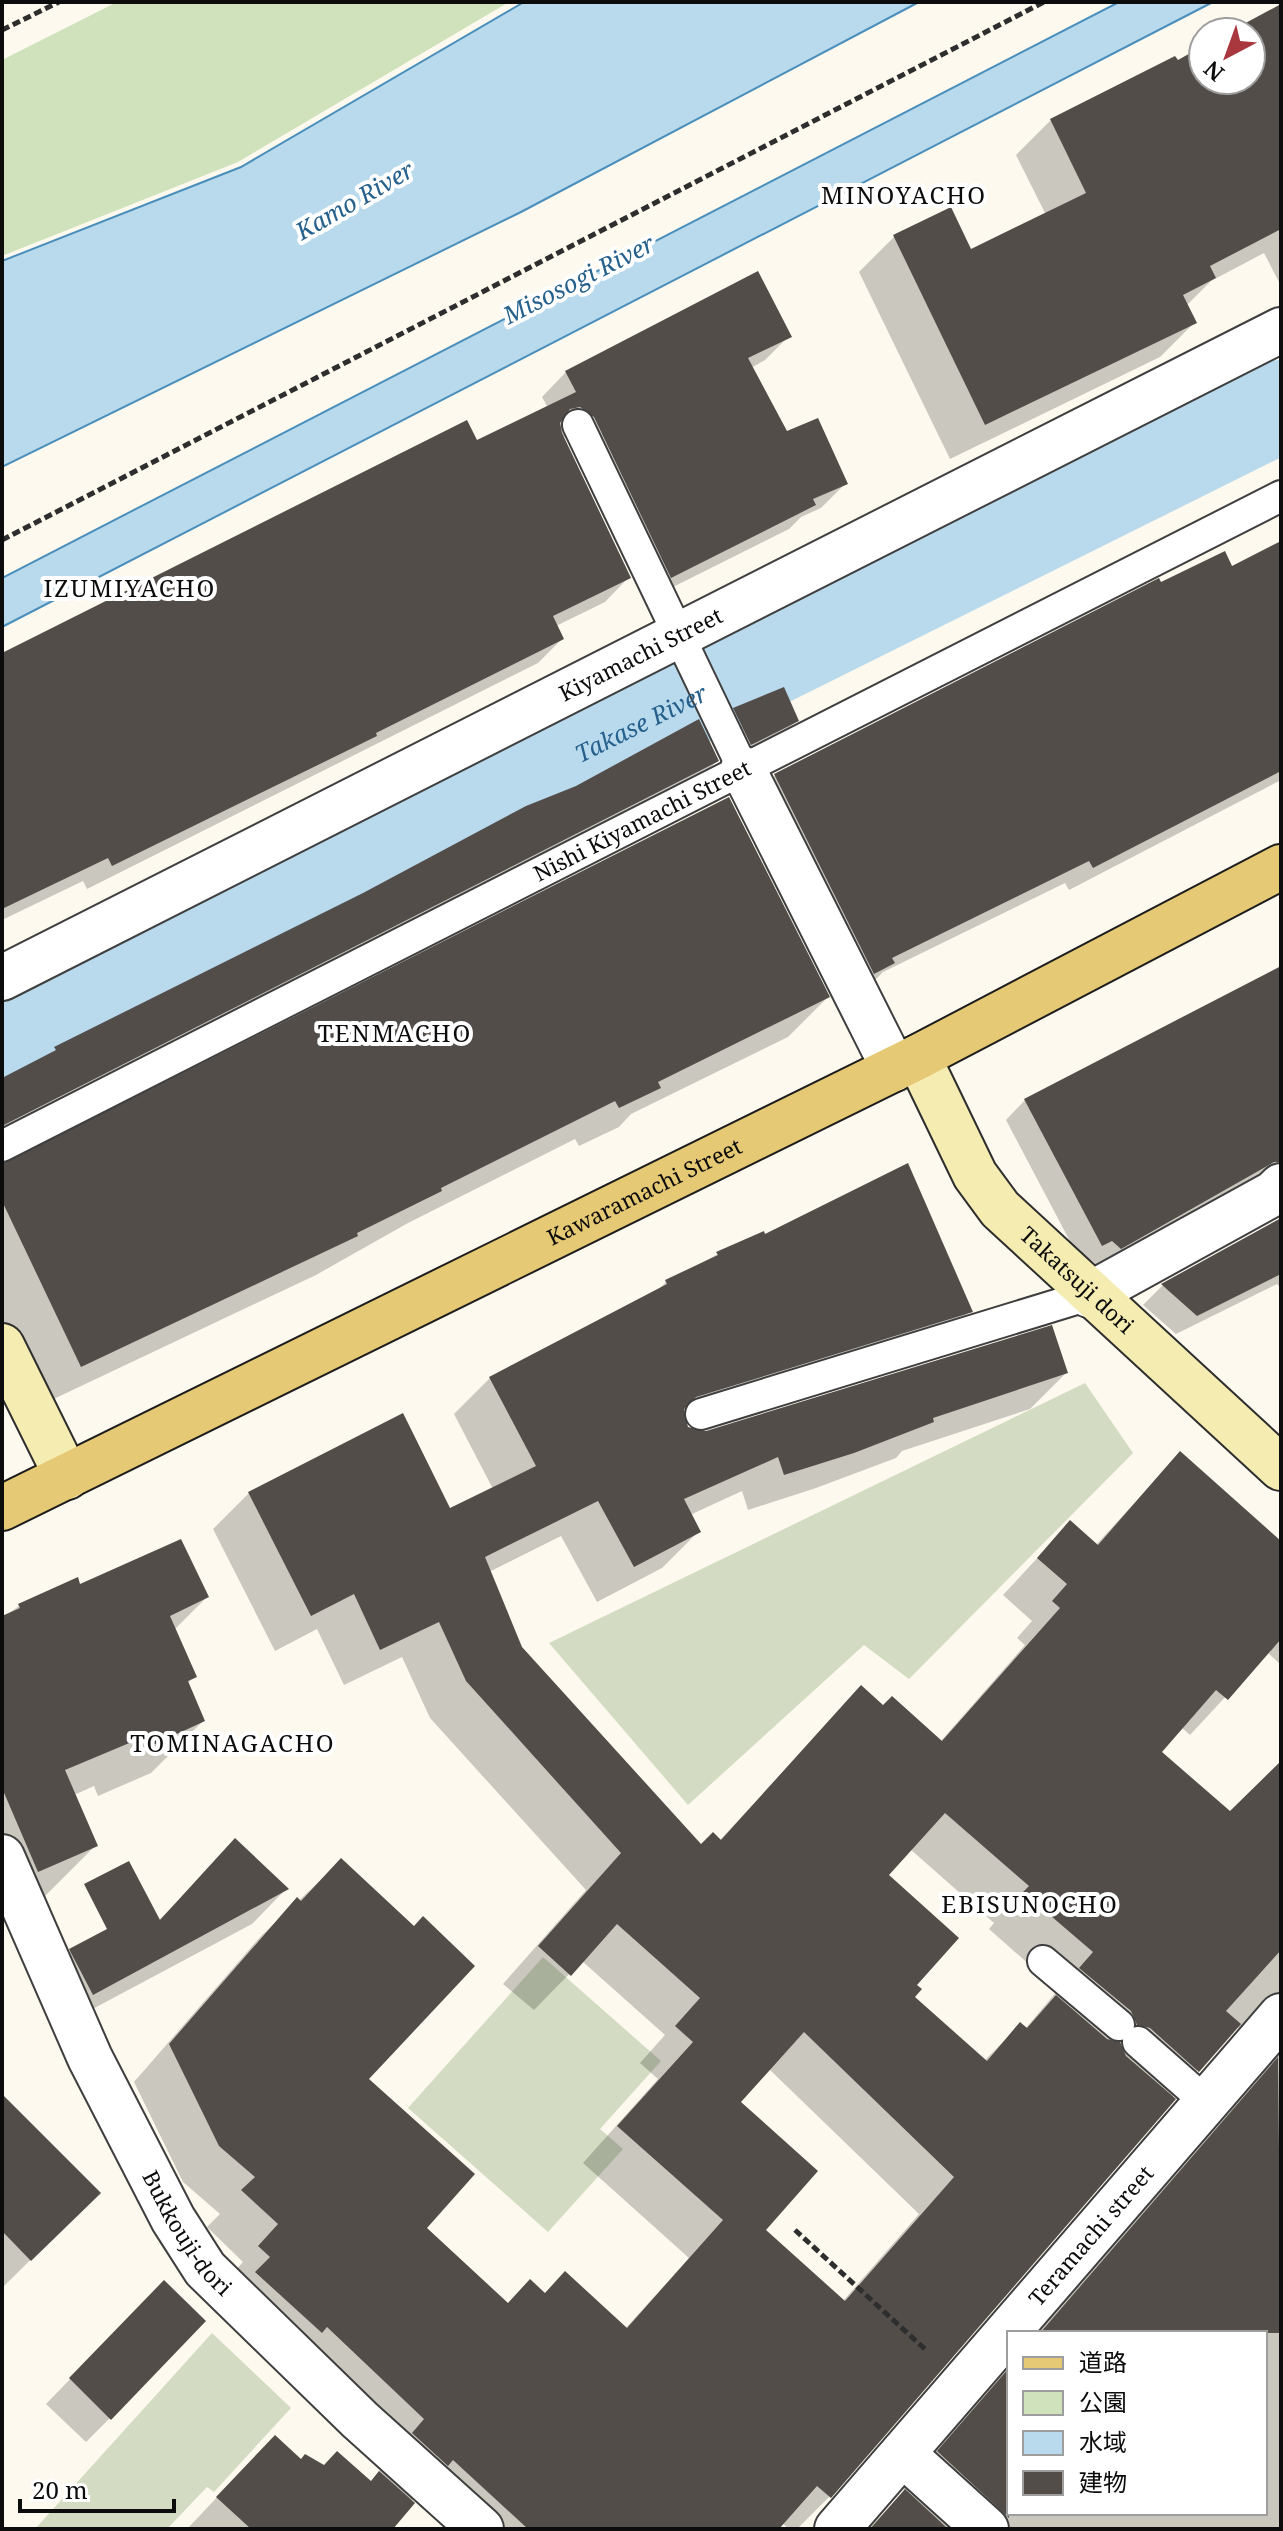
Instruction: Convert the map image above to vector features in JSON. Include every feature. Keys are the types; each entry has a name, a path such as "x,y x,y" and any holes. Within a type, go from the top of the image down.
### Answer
{"main road":[{"name":"Kawaramachi Street","path":"2,1508 906,1063 1281,867"}],"street":[{"name":"Kiyamachi Street","path":"2,978 685,651 1281,330"},
{"path":"743,769 906,1063"},
{"name":"Takatsuji dori","path":"906,1063 984,1187 1019,1228 1281,1468"},
{"path":"1089,1295 1274,1193 1281,1186"},
{"path":"2,1346 67,1477"},
{"name":"Bukkouji-dori","path":"2,1857 90,2058 173,2219 205,2269 360,2420 481,2529"},
{"name":"Teramachi street","path":"1010,2331 1281,2016"},
{"name":"Teramachi street","path":"837,2529 1007,2335"},
{"path":"904,2455 986,2529"}],"lane":[{"path":"578,425 743,769"},
{"name":"Nishi Kiyamachi Street","path":"2,1146 1281,496"},
{"path":"701,1414 1089,1295"},
{"path":"1043,1961 1206,2102"}],"path":[{"path":"2,30 59,2"},
{"path":"2,540 1044,2"},
{"path":"795,2230 934,2358"}],"green space":[{"path":"117,2 509,2 238,162 2,256 2,60"},
{"path":"1085,1383 1133,1453 909,1679 864,1645 688,1805 549,1643"},
{"path":"543,1957 661,2061 600,2129 623,2149 548,2232 408,2108"},
{"path":"212,2333 291,2408 214,2492 207,2487 167,2529 35,2529"}],"water":[{"name":"Kamo River","path":"524,2 919,2 521,212 2,467 2,261 241,167"},
{"path":"1119,2 1213,2 2,627 2,578"}],"building":[{"path":"1281,4 1281,229 1210,266 1216,278 1183,295 1197,323 985,425 893,235 951,207 971,249 1086,193 1050,119 1175,56 1178,60 1187,55 1187,96 1267,96 1267,16 1259,16"},
{"path":"758,271 792,337 748,358 787,431 818,418 848,484 813,499 816,505 671,578 594,417 580,407 570,409 560,423 562,433 631,578 553,616 564,639 376,733 377,736 112,866 108,858 2,909 2,653 467,420 477,440 576,392 565,371"},
{"path":"1281,541 1281,771 1093,868 1089,861 892,958 895,963 874,974 774,774 1159,578 1161,582 1225,551 1232,566"},
{"path":"784,687 799,721 751,745 733,708"},
{"path":"699,719 719,761 2,1126 2,1078 56,1050 54,1047 363,893 526,806 576,786"},
{"path":"729,797 830,997 658,1082 661,1088 619,1108 615,1101 441,1188 442,1191 357,1233 358,1236 81,1367 2,1201 2,1164"},
{"path":"1281,966 1281,1162 1274,1162 1121,1249 1112,1241 1102,1246 1024,1099"},
{"path":"908,1163 973,1312 696,1397 684,1409 688,1427 706,1431 1052,1325 1068,1373 933,1418 934,1422 854,1453 784,1475 778,1457 684,1499 701,1532 634,1567 598,1501 485,1557 522,1647 701,1844 713,1832 721,1840 861,1685 883,1705 892,1696 942,1741 1060,1608 1052,1601 1067,1584 1037,1558 1070,1520 1098,1545 1180,1451 1281,1541 1281,1639 1228,1700 1216,1690 1162,1752 1230,1811 1281,1761 1281,1950 1226,2011 1241,2024 1199,2072 1150,2028 1137,2025 1131,2011 1079,1968 1093,1952 1023,1892 1029,1886 945,1813 889,1875 959,1938 917,1985 922,1989 915,1997 987,2061 1020,2022 1027,2028 1056,1995 1107,2039 1120,2042 1126,2056 1176,2099 831,2498 817,2486 779,2529 528,2529 453,2460 448,2466 412,2433 424,2419 327,2327 322,2333 255,2272 270,2257 258,2246 278,2224 241,2190 255,2177 219,2146 169,2044 297,1897 301,1901 341,1858 414,1926 423,1916 475,1966 369,2079 475,2174 427,2228 508,2303 530,2279 545,2293 565,2271 627,2328 723,2220 617,2126 693,2042 675,2026 700,1998 617,1924 571,1976 538,1946 621,1853 466,1681 439,1622 380,1650 354,1594 311,1616 248,1492 403,1413 450,1508 536,1466 489,1377 667,1284 665,1280 718,1255 716,1252 764,1231 765,1234","holes":["804,2032 954,2177 845,2301 766,2230 818,2171 741,2102"]},
{"path":"1281,1218 1281,1274 1197,1316 1161,1284"},
{"path":"181,1539 209,1597 170,1616 197,1677 188,1681 205,1721 151,1746 146,1736 65,1770 98,1846 38,1872 2,1788 2,1616 20,1608 18,1604 78,1577 80,1584"},
{"path":"235,1838 289,1889 93,1995 69,1949 107,1929 84,1884 129,1861 160,1920"},
{"path":"1278,2057 1281,2333 1042,2331"},
{"path":"2,2094 101,2193 31,2261 2,2231"},
{"path":"164,2280 206,2321 111,2420 69,2378"},
{"path":"1007,2370 1009,2518 937,2451"},
{"path":"275,2435 301,2459 305,2454 324,2465 337,2451 371,2481 379,2471 415,2503 393,2529 251,2529 216,2497"},
{"path":"905,2489 946,2527 870,2529"}],"waterway":[{"name":"Takase River","path":"2,1042 1281,406"}],"district":[{"name":"MINOYACHO","path":"904,196"},
{"name":"IZUMIYACHO","path":"130,589"},
{"name":"TENMACHO","path":"395,1034"},
{"name":"TOMINAGACHO","path":"233,1744"},
{"name":"EBISUNOCHO","path":"1030,1905"}],"water label":[{"name":"Misosogi River","path":"579,280"}]}
